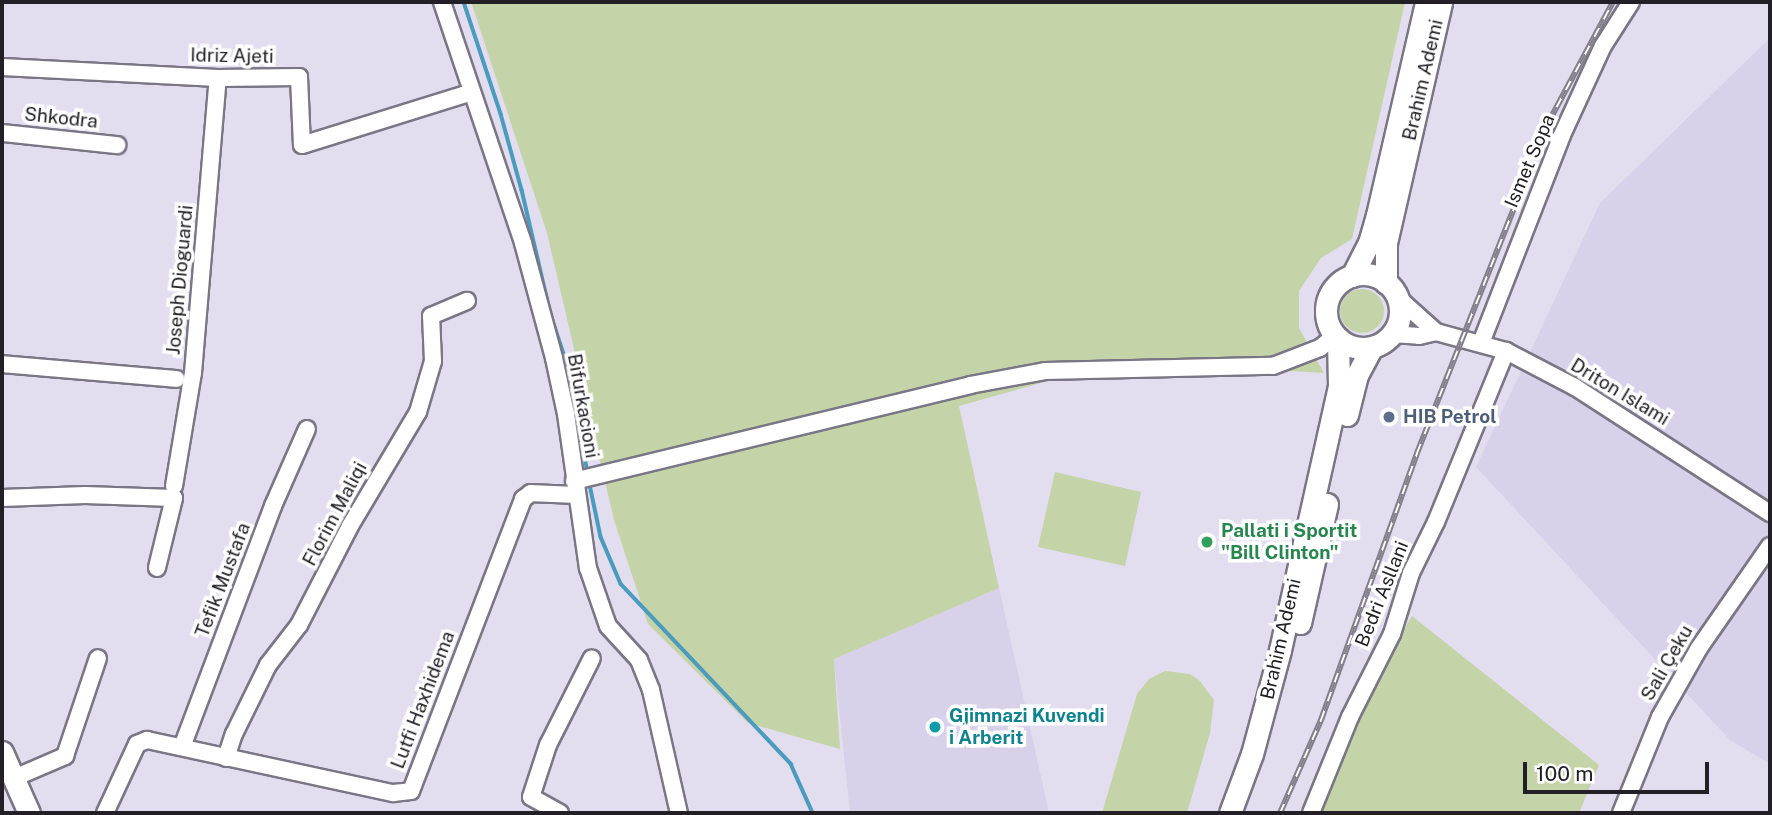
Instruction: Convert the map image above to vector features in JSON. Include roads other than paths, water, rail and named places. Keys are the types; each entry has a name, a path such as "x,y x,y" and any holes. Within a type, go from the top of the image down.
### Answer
{"main road":[{"name":"Brahim Ademi","path":"1230,813 1252,754 1280,650 1339,386 1337,337 1328,322 1327,303 1336,286 1353,276 1370,243 1426,2"},
{"name":"Brahim Ademi","path":"1392,334 1399,314 1391,290 1386,243 1441,2"},
{"path":"1353,276 1371,275 1391,290"},
{"path":"1337,337 1353,347 1372,347 1386,341 1392,334"},
{"name":"Brahim Ademi","path":"1245,813 1275,725 1357,375 1372,347"},
{"path":"2,752 29,813"}],"street":[{"name":"Bifurkacioni","path":"442,2 523,243 550,345 582,483 588,568 608,626 639,660 651,691 679,813"},
{"name":"Ismet Sopa","path":"1481,343 1562,135 1603,46 1631,2"},
{"name":"Idriz Ajeti","path":"2,67 218,78 299,77 302,145 471,92"},
{"name":"Joseph Dioguardi","path":"174,485 193,373 218,78"},
{"name":"Shkodra","path":"2,133 117,145"},
{"name":"Driton Islami","path":"1391,290 1436,332"},
{"name":"Florim Maliqi","path":"226,758 246,707 268,666 299,625 350,526 418,412 433,361 431,316 467,301"},
{"name":"Driton Islami","path":"1392,334 1419,336 1436,332 1506,352 1575,387 1770,513"},
{"path":"582,483 970,385 1045,370 1273,366 1320,348 1337,337"},
{"name":"Bedri Asllani","path":"1311,813 1349,716 1392,634 1410,573 1436,522 1506,352"},
{"path":"2,364 176,379"},
{"name":"Tefik Mustafa","path":"182,747 274,506 307,429"},
{"name":"Lutfi Haxhidema","path":"105,813 137,744 147,740 393,793 411,791 523,499 531,494 582,483"},
{"path":"2,498 85,495 174,498 157,568"},
{"name":"Sali Çeku","path":"1621,813 1660,717 1699,648 1770,546"},
{"path":"14,778 65,756 98,657"},
{"path":"559,813 531,797 548,746 592,658"}],"waterway":[{"path":"464,2 501,114 522,190 551,315 567,363 588,473"},
{"path":"589,480 601,537 621,584 791,764 813,813"}],"railway":[{"path":"1280,813 1321,720 1417,453 1547,125 1613,2"}],"place":[{"name":"HIB Petrol","path":"1389,417"},
{"name":"Pallati i Sportit \"Bill Clinton\"","path":"1207,542"},
{"name":"Gjimnazi Kuvendi i Arberit","path":"935,727"}]}
